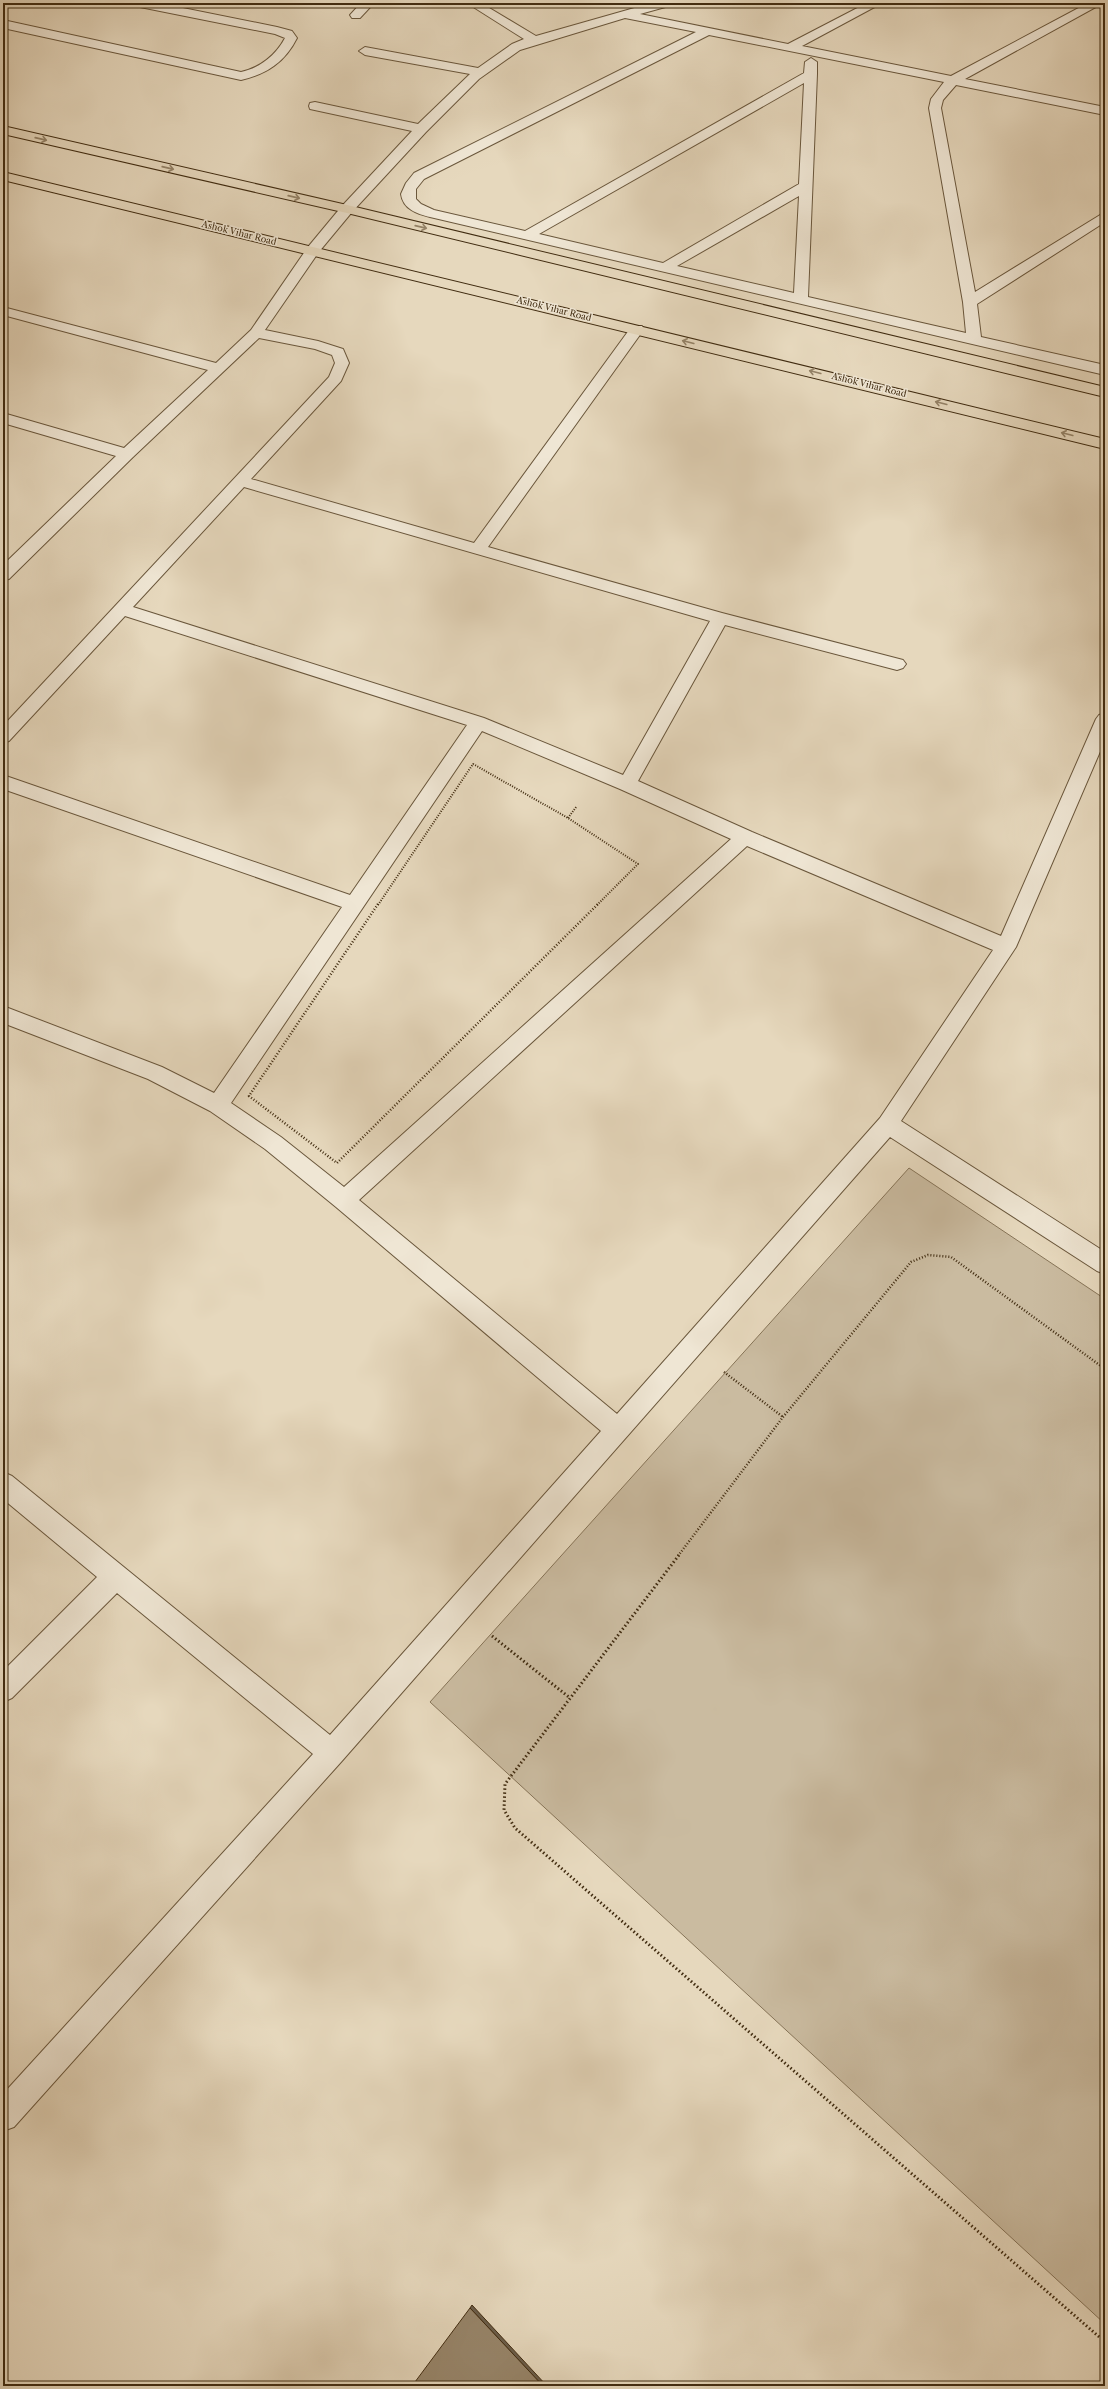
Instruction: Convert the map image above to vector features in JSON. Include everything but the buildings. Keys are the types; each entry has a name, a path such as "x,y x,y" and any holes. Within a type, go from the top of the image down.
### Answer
{"main road":[{"path":"3,130 347,209 1105,392"},
{"name":"Ashok Vihar Road","path":"3,176 313,250 1105,444"}],"street":[{"path":"3,24 241,76 264,70 288,45 290,38 288,34 277,31 140,3"},
{"path":"356,16 368,3"},
{"path":"473,3 534,40"},
{"path":"3,575 127,454 256,333 313,250 347,209 421,129 480,72 516,47 534,40 665,3"},
{"path":"790,48 876,3"},
{"path":"974,339 970,302 935,108 937,99 952,81 1097,3"},
{"path":"622,14 1105,111"},
{"path":"706,32 440,164 412,182 408,197 410,204 416,209 1105,370"},
{"path":"365,51 480,72"},
{"path":"801,298 807,184 811,53"},
{"path":"528,235 811,74"},
{"path":"315,106 421,129"},
{"path":"666,267 807,184"},
{"path":"970,302 1105,216"},
{"path":"3,311 218,368"},
{"path":"478,549 637,329"},
{"path":"3,737 336,378 342,363 338,352 318,345 256,333"},
{"path":"3,418 127,454"},
{"path":"239,481 720,618 897,664"},
{"path":"121,609 478,722 627,784 746,837 1006,947"},
{"path":"627,784 720,618"},
{"path":"3,2116 332,1753 690,1346 888,1124 1006,947 1100,747 1105,719"},
{"path":"218,1105 478,722"},
{"path":"3,782 354,904"},
{"path":"344,1200 746,837"},
{"path":"3,1014 155,1073 218,1105 273,1143 344,1200 617,1429"},
{"path":"888,1124 1105,1264"},
{"path":"3,1484 332,1753"},
{"path":"3,1689 116,1576"}],"path":[{"path":"473,764 568,818 638,864 337,1163 249,1096 473,764"},
{"path":"1105,1369 951,1258 928,1255 911,1262 783,1417 505,1784 504,1810 515,1828 1105,2342"},
{"path":"690,1346 783,1417"},
{"path":"459,1609 570,1698"}],"shaded area":[{"path":"909,1168 1105,1299 1105,2324 430,1702"}]}
